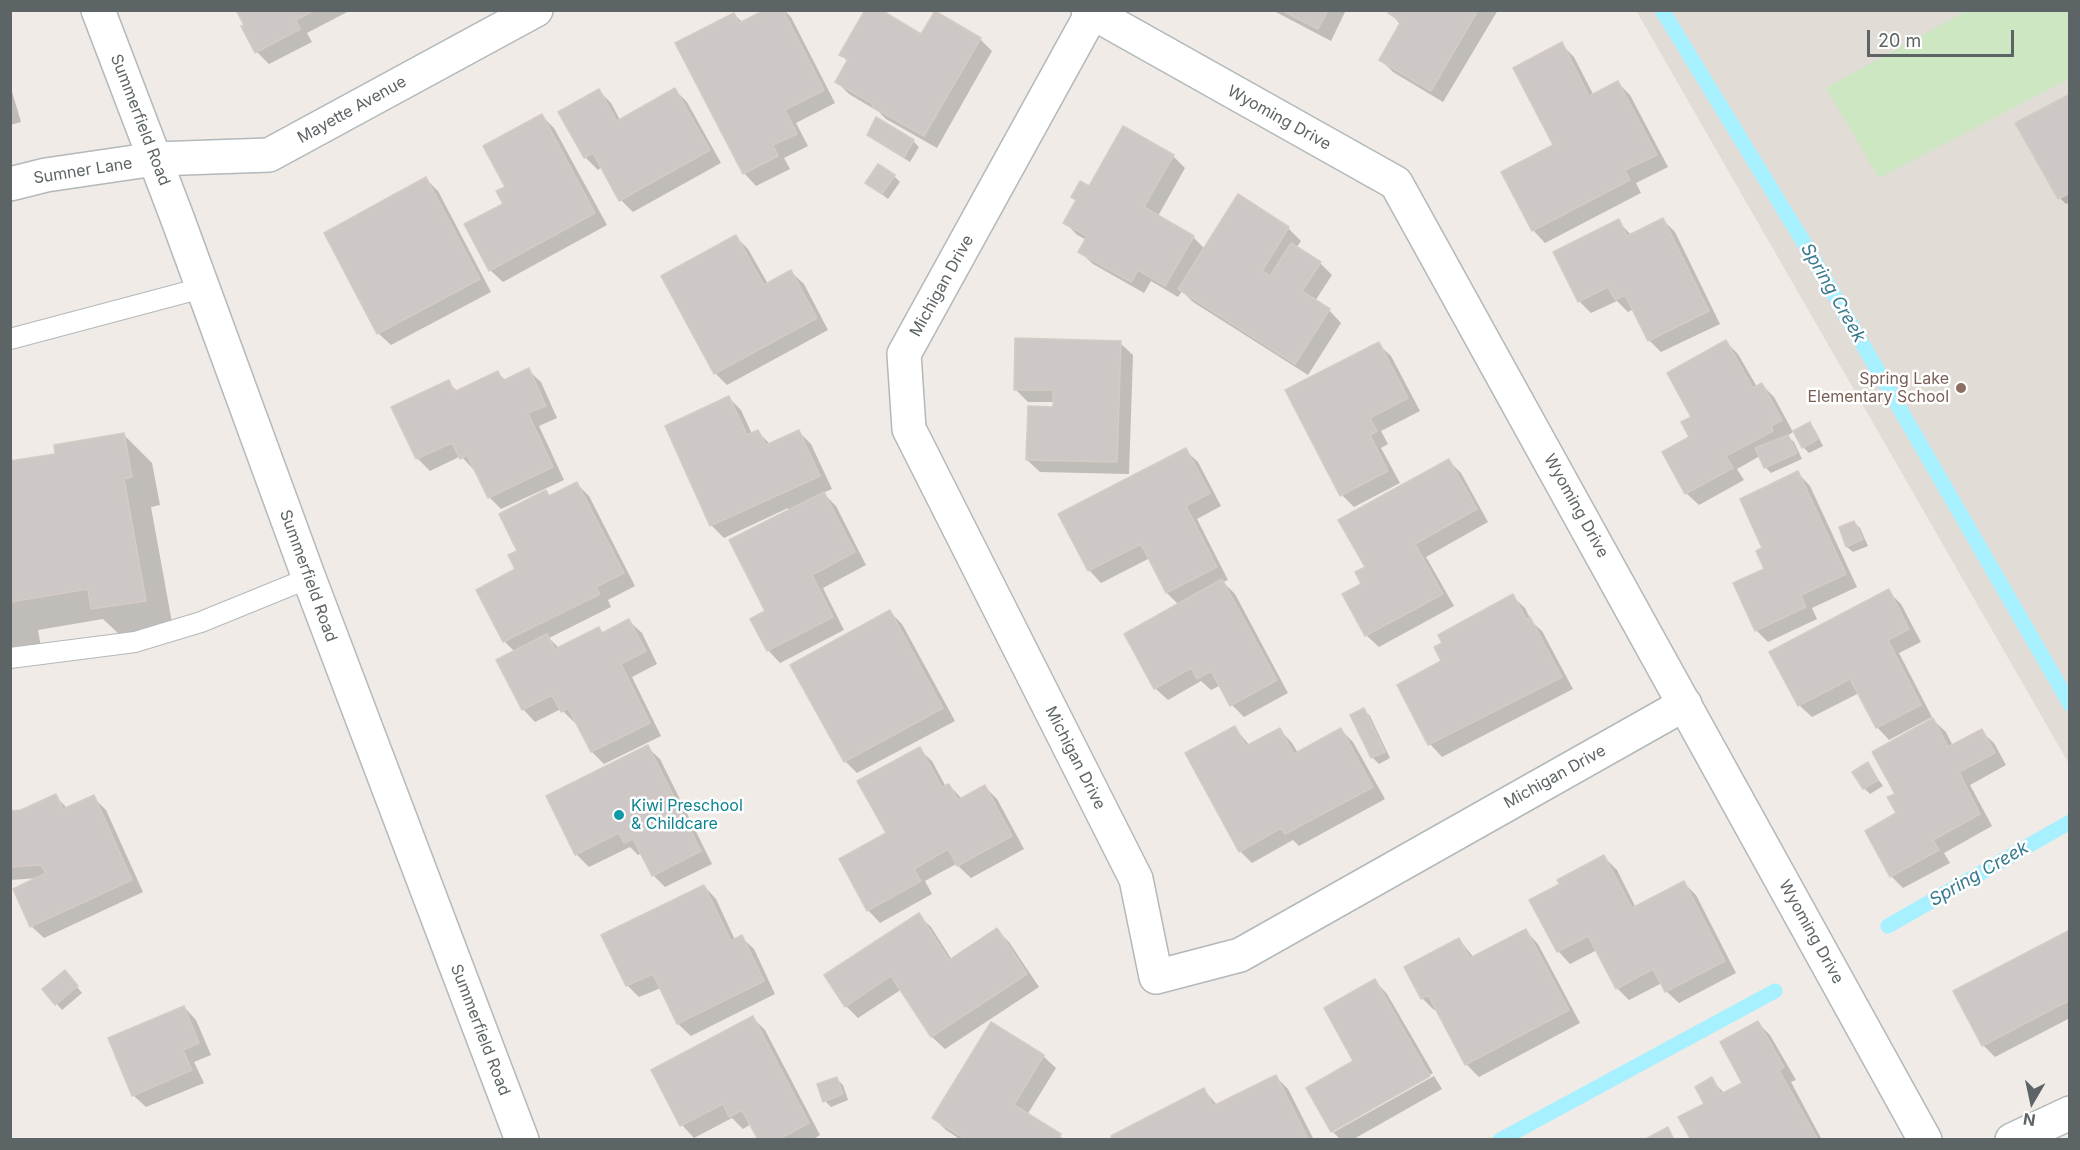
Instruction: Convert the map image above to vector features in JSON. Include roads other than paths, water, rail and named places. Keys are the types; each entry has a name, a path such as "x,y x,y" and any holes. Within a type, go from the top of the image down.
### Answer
{"street":[{"name":"Summerfield Road","path":"98,10 309,578 522,1140"},
{"name":"Mayette Avenue","path":"155,159 269,155 536,10"},
{"name":"Wyoming Drive","path":"1090,12 1396,183 1925,1140"},
{"name":"Michigan Drive","path":"1090,12 904,354 905,376 909,429 1136,879 1156,977 1240,955 1685,704"},
{"name":"Sumner Lane","path":"10,184 46,175 155,159"},
{"path":"2012,1140 2070,1113"}],"lane":[{"path":"10,339 202,288"},
{"path":"10,658 135,642 201,622 309,578"}],"waterway":[{"name":"Spring Creek","path":"1662,10 1806,246 2070,704"},
{"name":"Spring Creek","path":"1888,926 2070,822"},
{"path":"1500,1140 1775,991"}],"place":[{"name":"Spring Lake Elementary School","path":"1961,388"},
{"name":"Kiwi Preschool & Childcare","path":"619,815"}]}
